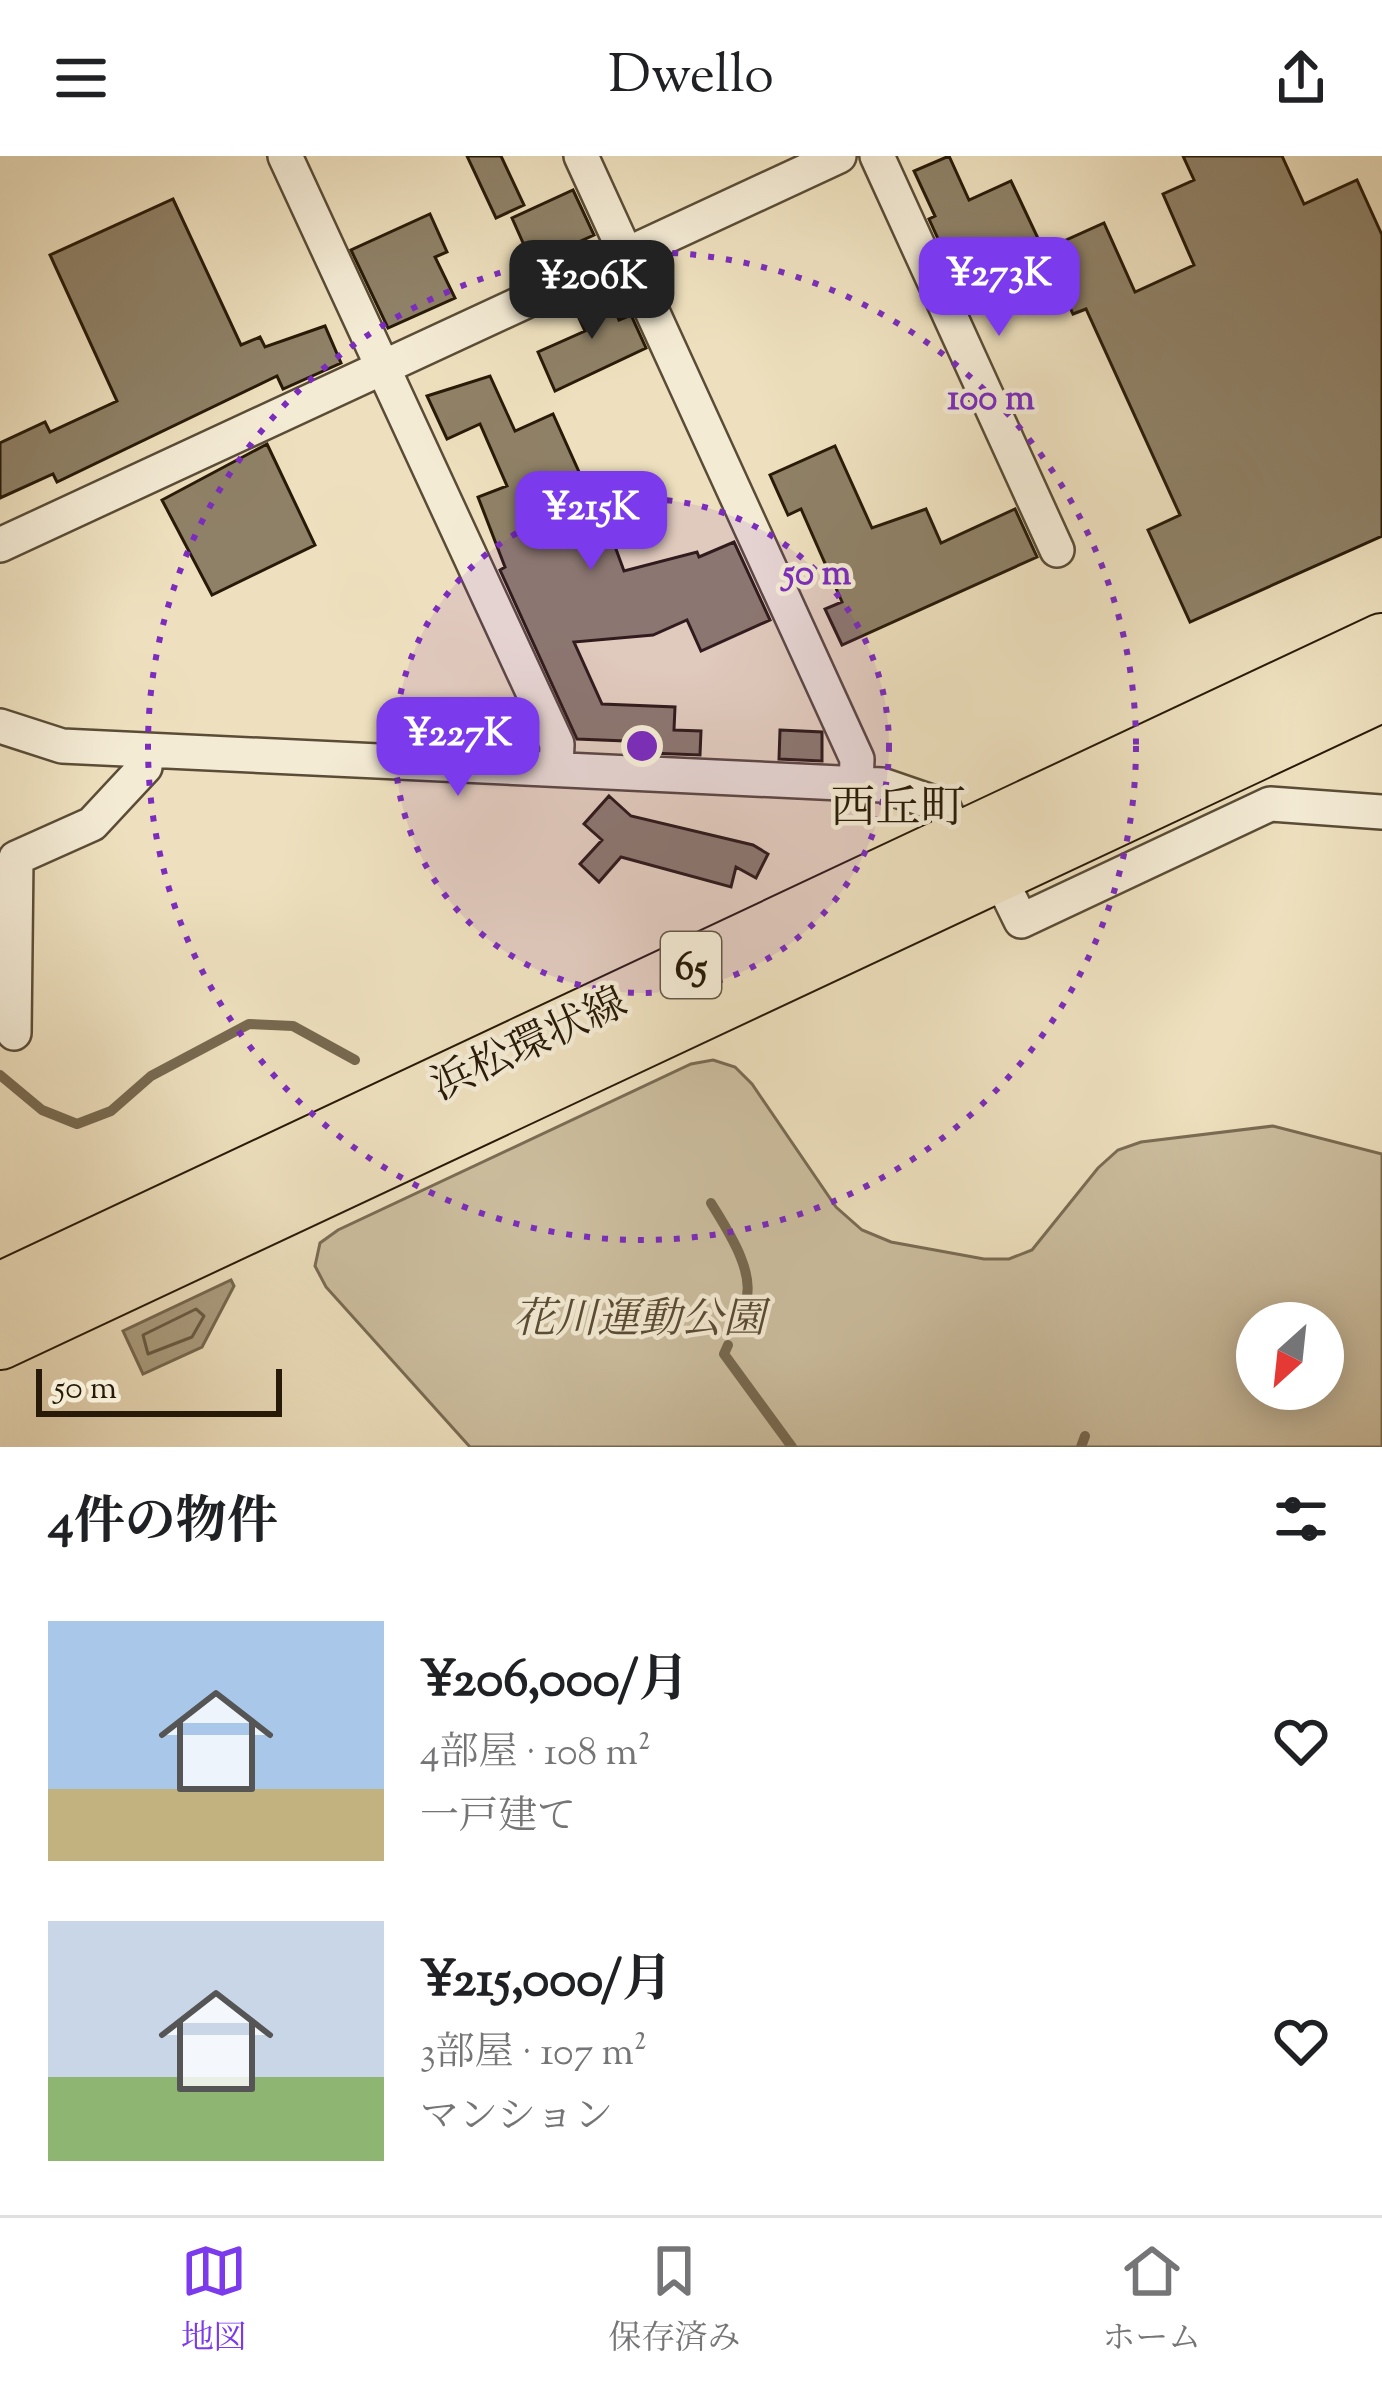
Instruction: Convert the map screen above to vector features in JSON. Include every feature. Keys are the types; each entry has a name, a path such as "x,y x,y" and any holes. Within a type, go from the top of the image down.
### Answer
{"main road":[{"name":"浜松環状線","path":"0,1342 979,857 1382,640"},
{"name":"浜松環状線","path":"0,1290 979,857 1382,694"}],"street":[{"path":"285,156 557,744 556,769"},
{"path":"581,156 857,759 856,784"},
{"path":"0,545 839,156"},
{"path":"877,156 1058,550"},
{"path":"0,726 62,746 882,784 943,806 1021,921 1270,804 1382,812"},
{"path":"14,1033 16,858 92,824 145,767 146,750"}],"green space":[{"name":"花川運動公園","path":"713,1060 735,1067 752,1084 836,1207 862,1230 891,1242 984,1259 1009,1259 1032,1250 1118,1150 1141,1142 1273,1126 1382,1154 1382,1447 470,1447 326,1287 315,1266 320,1243 338,1230 691,1064"}],"water":[{"path":"231,1280 234,1286 202,1347 143,1374 123,1331"}],"building":[{"path":"467,156 501,156 524,205 496,218"},
{"path":"949,156 969,200 1011,181 1043,249 960,287 929,219 935,216 914,171"},
{"path":"1183,156 1282,156 1304,204 1357,180 1382,235 1382,536 1190,622 1148,530 1180,515 1086,309 1073,314 1044,250 1104,223 1135,292 1194,265 1163,194 1194,180"},
{"path":"573,190 594,235 532,263 512,218"},
{"path":"173,199 241,345 260,337 265,347 325,326 341,363 283,389 277,376 57,482 53,474 0,498 0,443 45,422 50,432 117,401 50,255"},
{"path":"430,214 447,252 435,257 455,298 388,328 351,250"},
{"path":"605,288 619,320 631,315 646,348 555,391 538,352 585,331 572,303"},
{"path":"490,376 515,431 553,414 597,512 602,511 624,571 697,552 699,557 734,542 770,620 701,651 687,620 653,635 574,642 602,704 675,707 674,730 701,731 700,755 624,752 625,741 577,739 500,570 505,567 478,497 507,486 480,424 447,439 427,396"},
{"path":"267,444 315,545 212,595 162,500"},
{"path":"835,446 872,528 926,509 941,543 1015,509 1037,557 842,645 825,609 842,602 801,509 788,515 770,475"},
{"path":"780,730 822,732 822,761 779,759"},
{"path":"609,796 631,816 753,845 768,854 756,878 736,867 731,887 621,857 599,882 580,864 602,840 584,824"}],"waterway":[{"path":"0,1075 42,1110 77,1124 111,1111 151,1076 249,1024 293,1026 355,1060"},
{"path":"711,1203 743,1265 748,1291 745,1303"},
{"path":"728,1345 724,1354 792,1447"},
{"path":"1081,1447 1085,1436"}],"district":[{"name":"西丘町","path":"898,806"}]}
